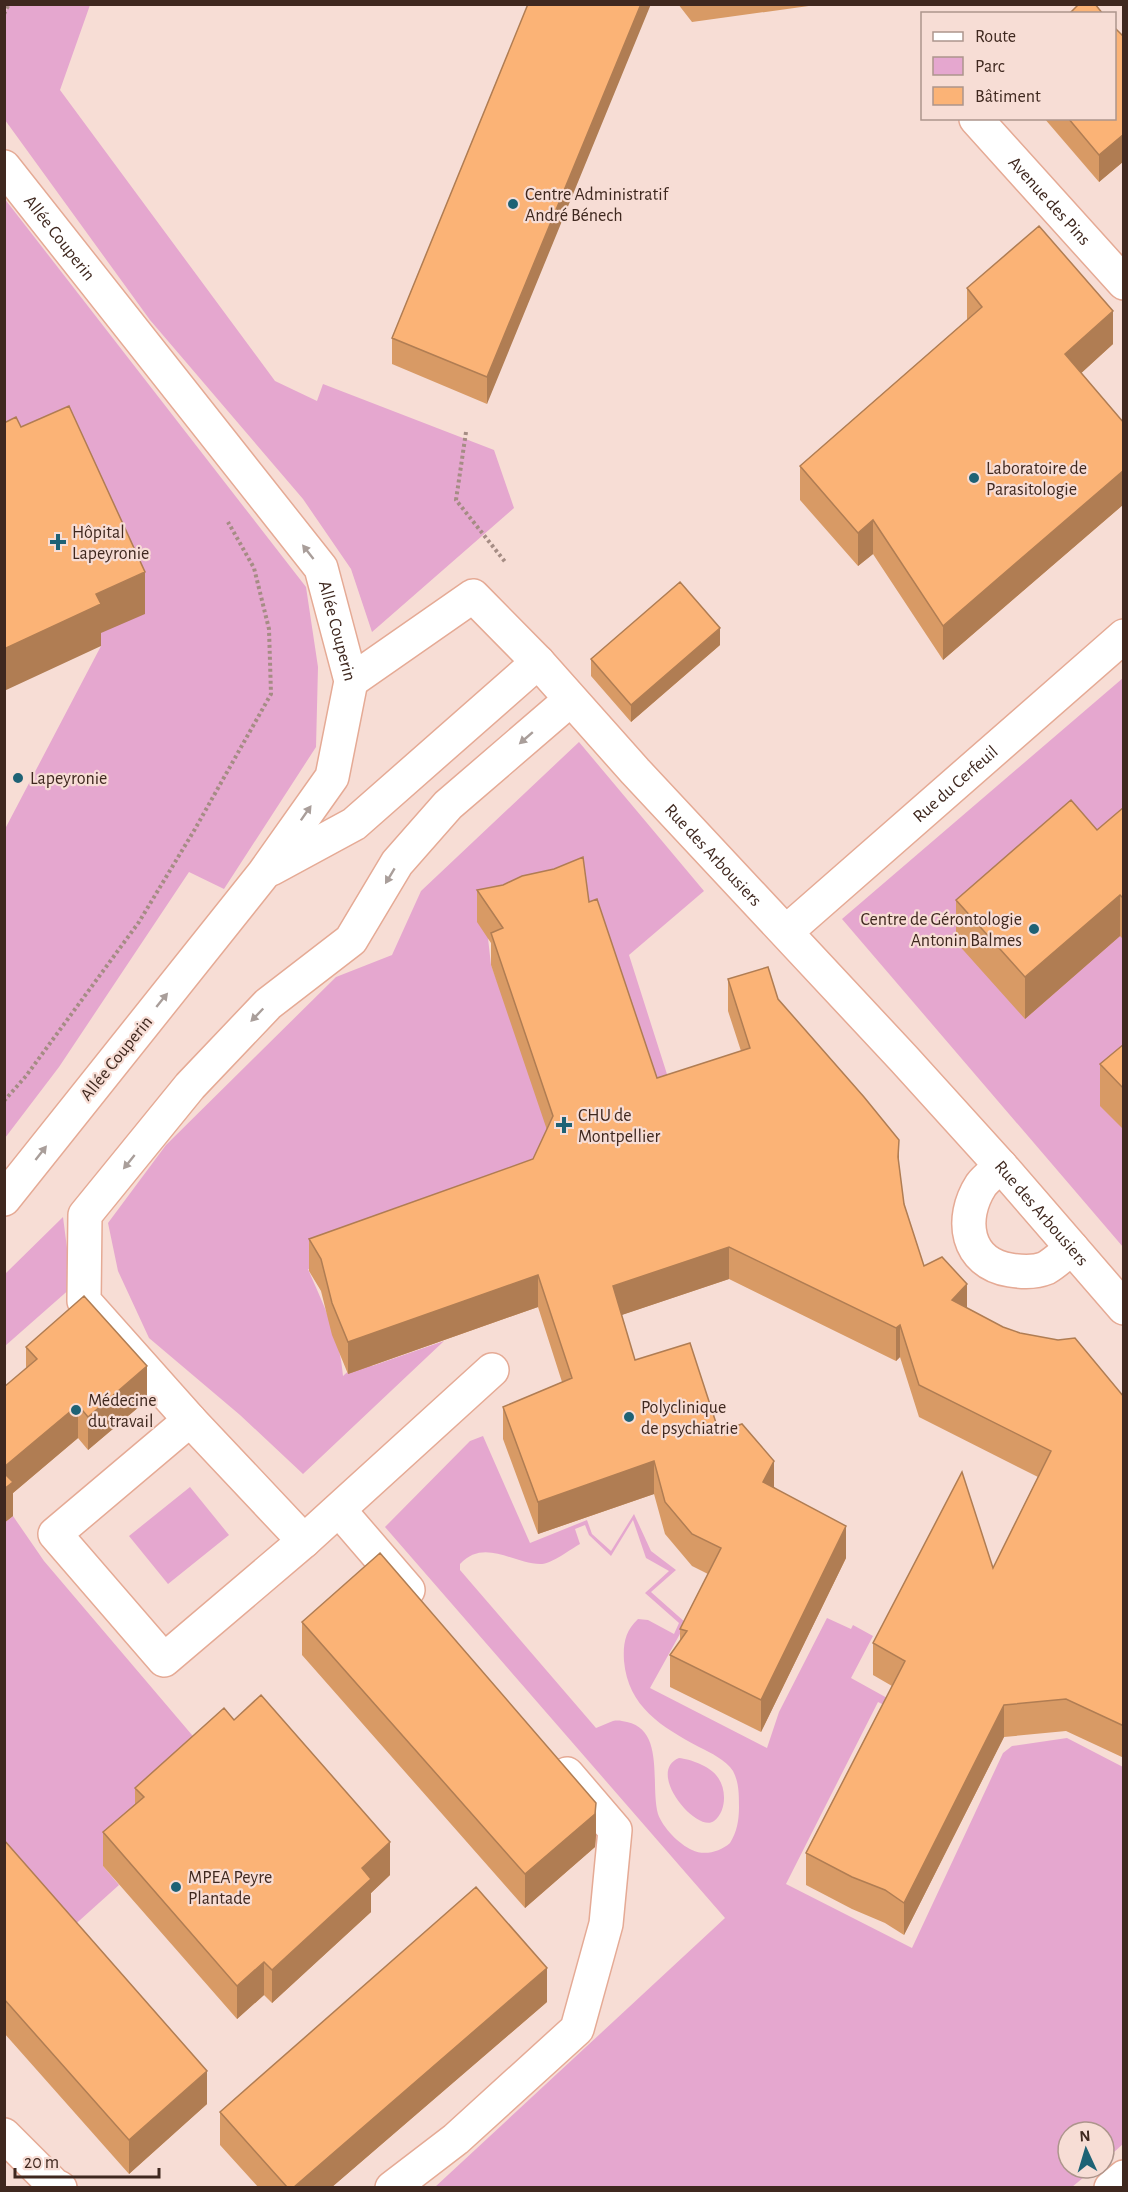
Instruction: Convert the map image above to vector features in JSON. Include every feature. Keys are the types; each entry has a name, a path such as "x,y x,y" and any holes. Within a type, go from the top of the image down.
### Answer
{"street":[{"name":"Avenue des Pins","path":"977,120 1124,283"},
{"name":"Allée Couperin","path":"4,167 321,568 351,681 332,777 264,873 4,1199"},
{"name":"Rue des Arbousiers","path":"351,681 473,596 538,662 570,700 1001,1166 1124,1308"},
{"name":"Rue du Cerfeuil","path":"786,932 1124,636"},
{"path":"264,873 354,824 538,662"},
{"path":"303,1541 190,1420 84,1301 85,1215 190,1086 268,1004 351,940 397,863 448,805 570,700"},
{"path":"1001,1166 982,1184 970,1209 969,1230 977,1254 995,1268 1026,1273 1047,1268 1072,1248"},
{"path":"190,1420 55,1534 164,1660 339,1510 492,1370"},
{"path":"339,1510 431,1616"},
{"path":"392,2187 456,2139 577,2029 606,1924 615,1830 546,1750"},
{"path":"4,2135 54,2186 60,2187"},
{"path":"1111,2187 1124,2177"}],"path":[{"path":"4,14 9,4"},
{"path":"466,432 456,500 506,563"},
{"path":"4,1101 26,1076 140,921 271,694 270,629 254,568 226,518"}],"green space":[{"path":"9,5 90,5 60,90 275,381 317,401 323,384 494,450 514,508 372,632 351,569 303,499 150,320 5,120 4,14"},
{"path":"4,198 306,587 318,667 316,747 224,889 189,872 59,1067 5,1138 5,829 101,646 5,464"},
{"path":"1123,678 1123,1247 842,919"},
{"path":"579,742 704,891 629,955 673,1093 488,938 491,965 555,1136 530,1198 324,1271 308,1269 335,1335 343,1376 356,1364 372,1366 444,1341 303,1474 240,1415 149,1338 118,1271 108,1223 166,1145 336,977 392,955 421,891"},
{"path":"63,1217 72,1287 5,1346 5,1274"},
{"path":"483,1436 530,1543 587,1520 592,1534 611,1551 634,1514 651,1551 676,1570 651,1592 686,1623 650,1688 767,1748 779,1712 827,1618 851,1629 853,1625 873,1636 851,1678 898,1704 894,1710 878,1702 786,1884 912,1948 1003,1753 1012,1746 1067,1738 1123,1767 1123,2144 1116,2150 1116,2120 1056,2120 1056,2180 1080,2180 1072,2187 435,2187 725,1918 385,1527 470,1441","holes":["633,1520 646,1558 669,1571 645,1593 679,1623 674,1634 648,1620 638,1619 628,1633 624,1661 632,1691 649,1714 672,1732 722,1760 733,1771 739,1793 737,1826 730,1843 712,1852 697,1852 682,1844 660,1819 656,1802 654,1760 647,1736 639,1727 622,1721 613,1721 596,1728 460,1570 460,1564 470,1556 490,1552 531,1563 546,1563 580,1544 575,1529 585,1525 589,1535 611,1556"]},
{"path":"190,1487 229,1535 168,1584 129,1536"},
{"path":"13,1516 44,1561 209,1755 103,1866 119,1885 60,1938 5,1874 4,1523"},
{"path":"679,1758 704,1766 720,1780 724,1799 721,1811 714,1821 706,1823 697,1819 677,1800 668,1776 670,1765"}],"building":[{"name":"Centre Administratif André Bénech","path":"528,4 641,4 487,377 392,338"},
{"path":"1079,4 1095,4 1101,12 1071,12"},
{"path":"1116,29 1124,37 1124,134 1099,155 1070,120 1116,120"},
{"name":"Laboratoire de Parasitologie","path":"1039,226 1113,311 1065,354 1124,423 1124,470 943,626 873,520 858,533 800,466 982,307 967,288"},
{"name":"Hôpital Lapeyronie","path":"69,406 145,572 96,594 101,604 4,649 4,423 16,417 21,427"},
{"path":"680,582 720,628 631,705 591,659"},
{"path":"1071,800 1097,830 1124,807 1124,899 1120,895 1025,977 956,900"},
{"name":"Polyclinique de psychiatrie","path":"583,857 589,902 597,899 657,1078 750,1048 728,979 768,967 778,999 899,1140 898,1157 904,1204 924,1266 942,1257 967,1284 952,1300 1003,1327 1020,1333 1058,1340 1075,1338 1124,1397 1124,1726 1066,1699 1004,1705 904,1903 885,1890 852,1877 806,1853 905,1661 873,1643 962,1472 993,1568 1051,1451 919,1385 900,1325 896,1328 729,1247 613,1286 635,1360 690,1343 719,1432 742,1424 774,1461 763,1482 846,1526 761,1700 670,1655 687,1631 680,1629 721,1548 692,1534 665,1502 654,1461 538,1502 503,1407 572,1378 538,1275 348,1342 332,1303 321,1259 309,1239 533,1159 553,1116 491,933 503,928 477,890 503,885 522,876 554,869"},
{"path":"1124,1044 1124,1089 1100,1064"},
{"name":"Médecine du travail","path":"84,1296 147,1366 88,1417 78,1405 4,1467 4,1387 37,1359 26,1347"},
{"path":"4,1473 13,1482 4,1489"},
{"path":"380,1553 596,1803 595,1814 525,1874 302,1622"},
{"path":"261,1695 390,1842 362,1868 371,1879 272,1970 264,1962 237,1986 103,1832 144,1797 135,1788 224,1708 234,1720"},
{"path":"4,1840 207,2071 129,2140 4,1999"},
{"path":"476,1887 547,1968 294,2187 287,2187 220,2112"}],"place":[{"name":"Centre Administratif André Bénech","path":"513,204"},
{"name":"Laboratoire de Parasitologie","path":"974,478"},
{"name":"Hôpital Lapeyronie","path":"58,542"},
{"name":"Lapeyronie","path":"18,778"},
{"name":"Centre de Gérontologie Antonin Balmes","path":"1034,929"},
{"name":"CHU de Montpellier","path":"564,1125"},
{"name":"Médecine du travail","path":"76,1410"},
{"name":"Polyclinique de psychiatrie","path":"629,1417"},
{"name":"MPEA Peyre Plantade","path":"176,1887"}]}
